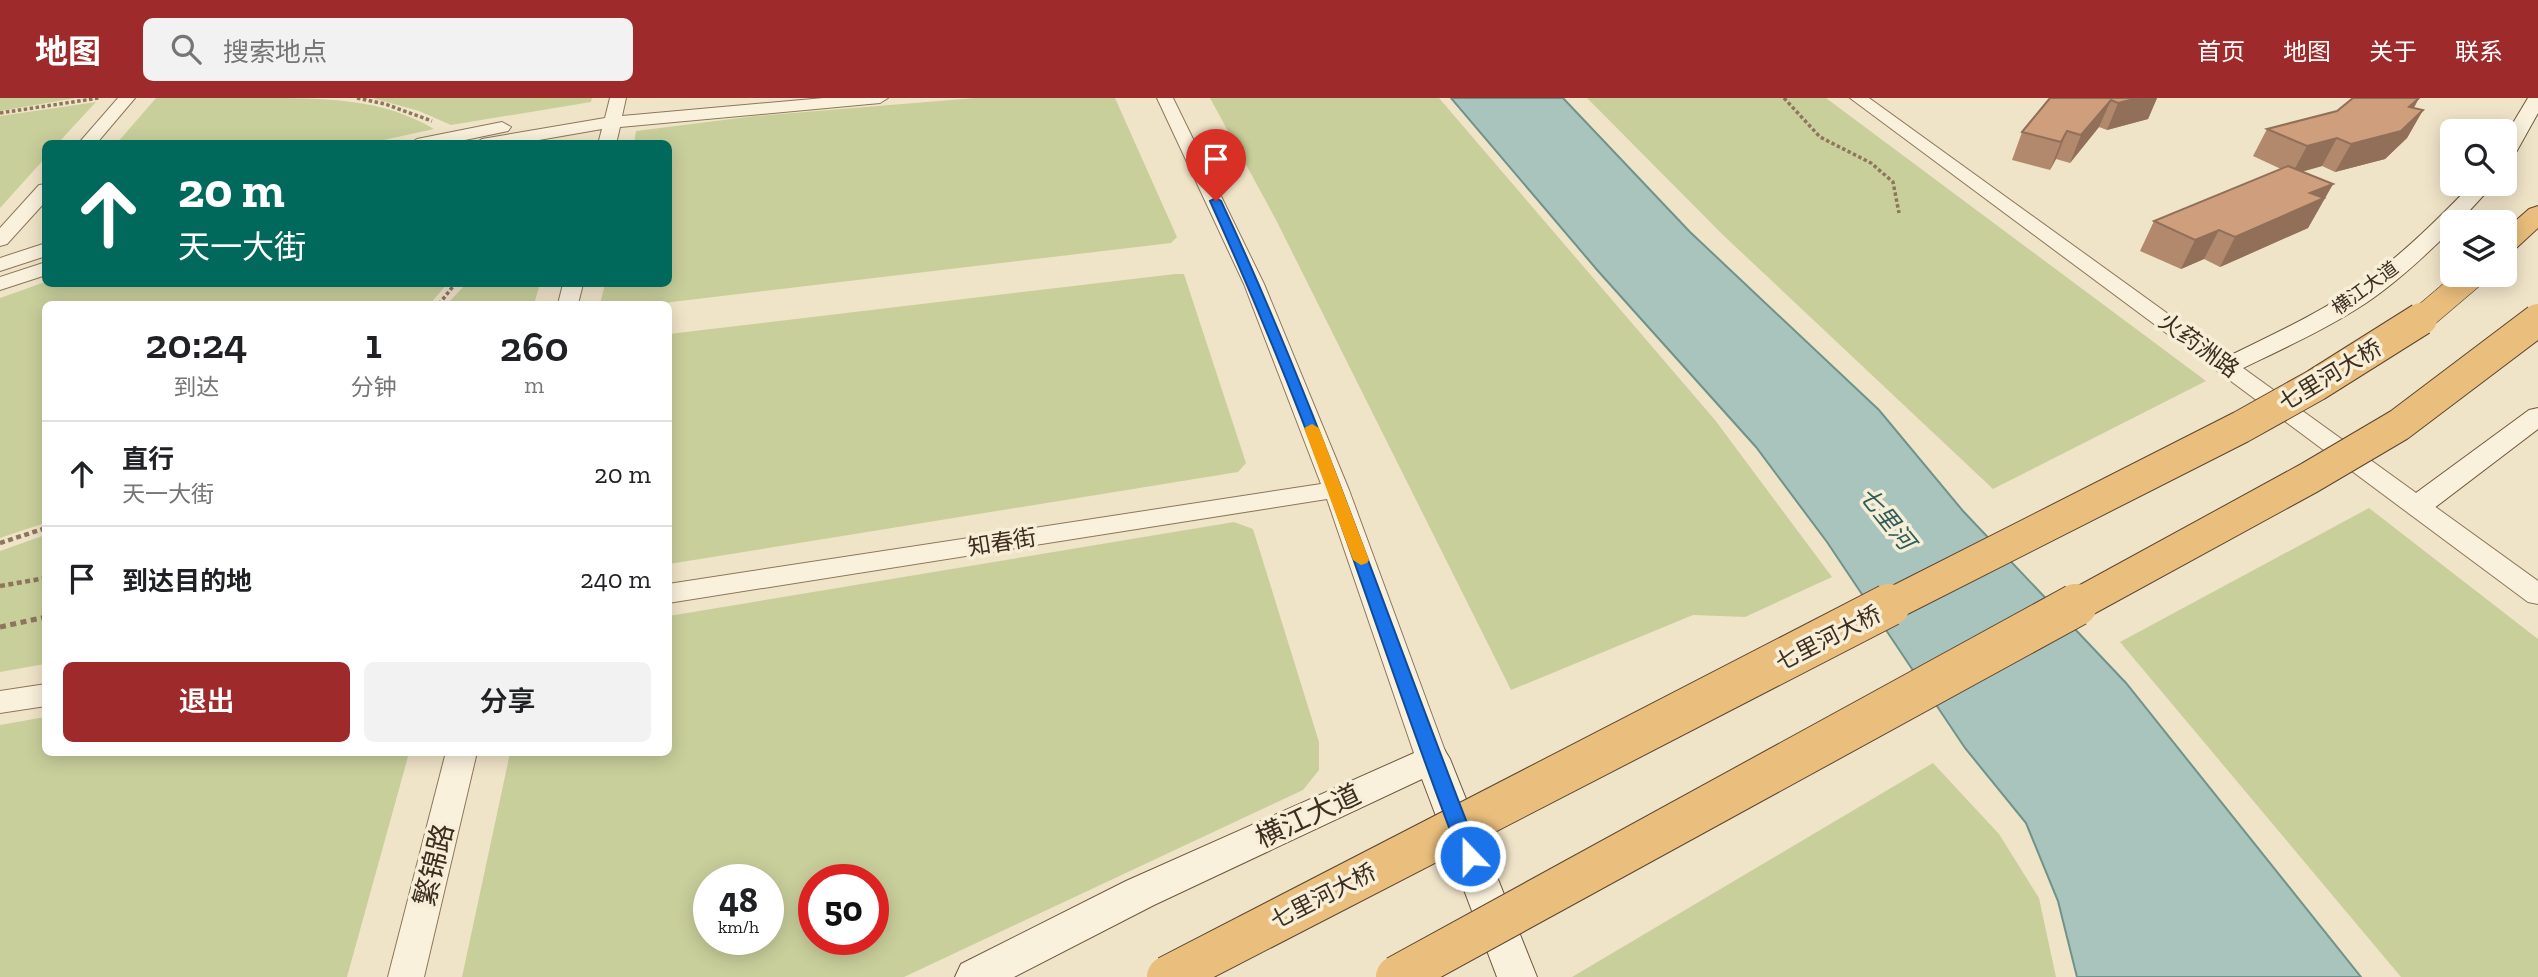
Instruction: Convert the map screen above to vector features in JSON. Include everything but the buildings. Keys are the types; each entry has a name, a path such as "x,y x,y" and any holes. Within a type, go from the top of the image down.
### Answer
{"highway":[{"path":"2517,231 2535,212"},
{"name":"七里河大桥","path":"1168,977 1640,732 2241,428 2416,323 2459,287"},
{"path":"1397,977 2309,478 2399,425 2538,320"}],"main road":[{"path":"2517,133 2537,98"},
{"name":"横江大道","path":"2228,366 2321,319 2373,286 2439,230 2472,196"},
{"path":"2418,505 2538,416"},
{"name":"横江大道","path":"975,977 1140,893 1432,759"},
{"path":"1432,759 1517,977"}],"street":[{"path":"90,140 127,98"},
{"path":"437,140 531,121 729,98"},
{"path":"498,140 615,110 880,98"},
{"path":"1165,98 1240,251 1336,490 1432,759"},
{"name":"火药洲路","path":"1858,98 2538,594"},
{"path":"608,140 615,110"},
{"path":"0,240 42,193"},
{"path":"0,264 42,250"},
{"path":"0,285 42,269"},
{"name":"知春街","path":"672,593 1336,490"},
{"path":"0,702 42,696"},
{"name":"繁锦路","path":"406,977 461,756"}],"path":[{"path":"0,113 100,98"},
{"path":"357,98 371,99 438,123"},
{"path":"1784,98 1820,137 1871,163 1892,183 1899,213"},
{"path":"441,301 453,287"},
{"path":"0,543 42,529"},
{"path":"0,586 42,579"},
{"path":"0,627 42,618"}],"green space":[{"path":"0,98 76,98 0,111"},
{"path":"156,98 308,98 352,102 394,111 434,129 384,140 120,140"},
{"path":"372,98 592,98 591,102 451,125 419,111"},
{"path":"975,98 1115,98 1177,237 1171,243 672,302 601,301 604,287 672,287 672,140 634,140 636,131 755,116"},
{"path":"1210,98 1439,98 1715,420 1832,577 1745,617 1693,615 1511,690 1276,220"},
{"path":"1587,98 1826,98 2206,381 1993,489 1723,235"},
{"path":"96,102 61,140 42,140 42,161 0,208 0,116"},
{"path":"1184,274 1246,463 1238,472 672,564 672,334"},
{"path":"42,283 42,287 444,287 433,301 42,301 42,524 0,538 0,298"},
{"path":"463,287 539,287 535,301 450,301"},
{"path":"2369,508 2538,639 2538,977 2401,977 2120,642"},
{"path":"1234,522 1253,529 1319,742 1319,770 1303,790 904,977 462,977 509,756 672,756 672,616"},
{"path":"42,536 42,665 0,672 0,551"},
{"path":"42,718 42,756 408,756 347,977 0,977 0,725"},
{"path":"1933,763 1999,834 2039,898 2056,977 1572,977"}],"water":[{"name":"七里河","path":"1451,98 1563,98 1690,232 1879,410 1963,511 2126,683 2361,977 2077,977 2058,901 2026,823 1965,748 1827,542 1756,447 1598,271"}],"slow traffic":[{"path":"1312,428 1361,560"}],"route":[{"path":"1216,201 1254,284 1336,490 1432,759 1470,856"}]}
